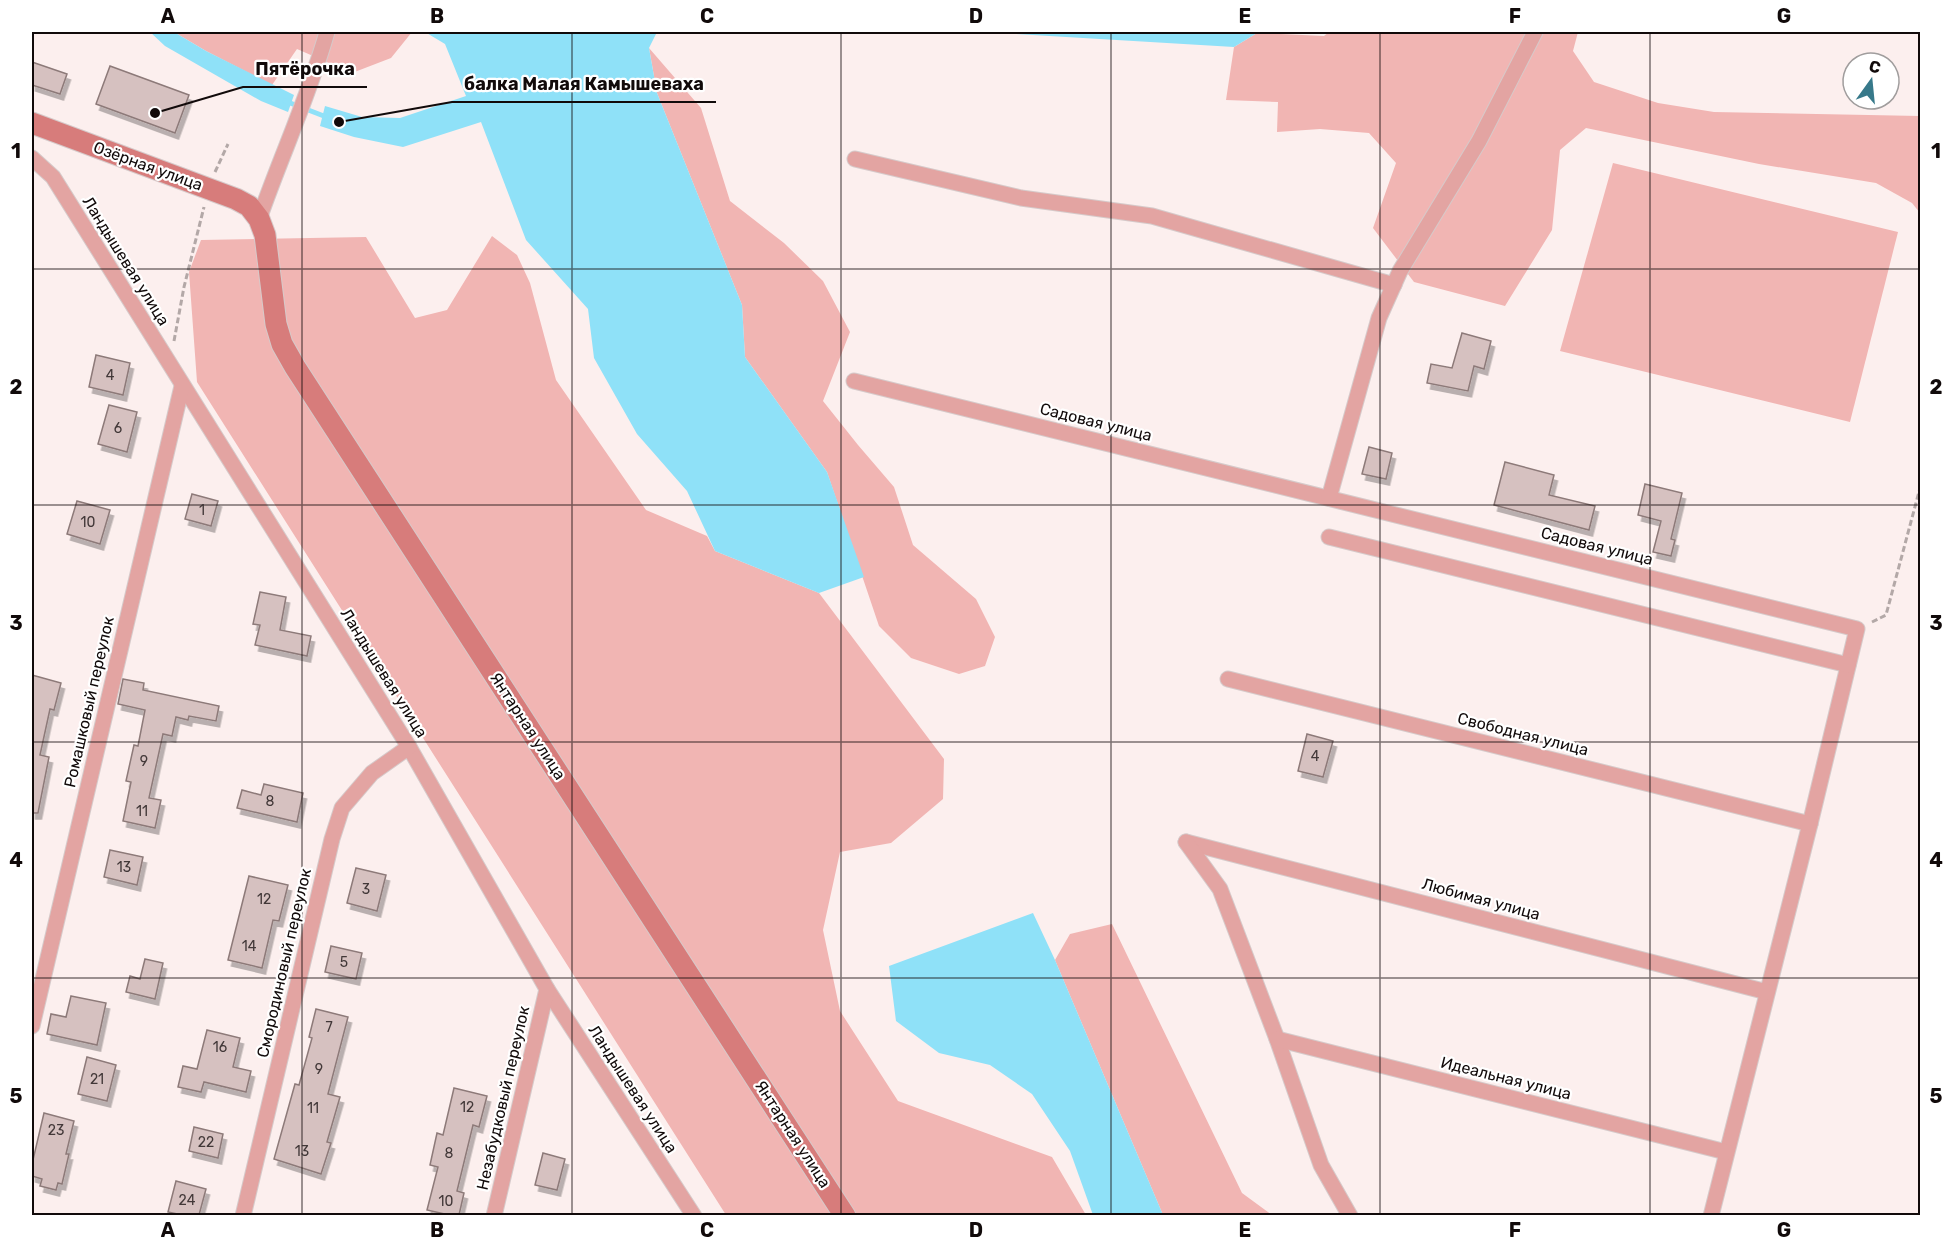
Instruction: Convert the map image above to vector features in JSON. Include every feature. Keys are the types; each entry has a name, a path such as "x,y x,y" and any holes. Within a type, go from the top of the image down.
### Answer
{"street":[{"path":"259,219 274,174 311,84 327,32"},
{"path":"1329,498 1379,318 1400,271 1479,141 1535,32"},
{"name":"Озёрная улица","path":"32,123 236,199 249,206 259,219"},
{"name":"Ландышевая улица","path":"32,158 53,177 409,747 547,989 694,1215"},
{"path":"855,159 1021,198 1152,216 1394,285"},
{"name":"Янтарная улица","path":"259,219 265,235 276,324 282,344 295,368 844,1215"},
{"name":"Садовая улица","path":"854,381 1857,629"},
{"name":"Ромашковый переулок","path":"32,1026 182,386"},
{"path":"1329,537 1848,665"},
{"path":"1711,1215 1857,629"},
{"name":"Свободная улица","path":"1228,679 1810,824"},
{"name":"Смородиновый переулок","path":"243,1215 332,839 342,808 372,773 409,747"},
{"name":"Любимая улица","path":"1277,1039 1220,889 1186,842 1767,992"},
{"name":"Незабудковый переулок","path":"494,1215 547,989"},
{"path":"1277,1039 1321,1165 1350,1215"},
{"name":"Идеальная улица","path":"1277,1039 1726,1152"}],"path":[{"path":"170,366 184,287 208,189 228,144"},
{"path":"1857,629 1886,615 1920,488"}],"shaded area":[{"path":"174,32 412,32 391,58 352,73 297,49 272,85"},
{"path":"1329,32 1578,32 1573,51 1594,82 1658,103 1714,112 1920,116 1920,213 1912,203 1876,183 1759,164 1586,128 1560,150 1552,230 1505,306 1414,282 1373,228 1396,163 1369,133 1320,129 1277,132 1278,102 1226,100 1234,47 1257,33 1324,36"},
{"path":"649,48 701,108 730,201 784,243 823,281 850,332 823,401 894,487 913,545 976,599 995,637 985,666 959,674 911,658 879,626 827,472 745,357 742,305 657,93"},
{"path":"1613,163 1898,232 1850,422 1560,351"},
{"path":"492,236 517,255 530,283 556,380 646,510 707,536 715,551 819,593 944,759 943,799 891,843 840,852 823,930 840,1011 898,1101 1052,1157 1086,1215 726,1215 197,382 189,272 201,240 366,237 415,318 447,310"},
{"path":"1112,924 1242,1193 1272,1215 1163,1215 1055,960 1070,934"}],"water":[{"path":"150,32 174,32 206,51 294,95 288,112 261,101 165,46"},
{"path":"425,32 657,32 649,48 657,93 742,305 745,357 827,472 864,577 819,593 715,551 687,491 637,434 594,358 588,309 526,240 481,122 403,147 354,137 320,126 325,106 362,117 400,118 466,96 445,44"},
{"path":"983,32 1256,32 1257,33 1234,47"},
{"path":"1033,913 1163,1215 1093,1215 1070,1151 1032,1094 990,1065 939,1053 896,1021 889,966"}],"building":[{"path":"32,62 67,74 60,94 32,85"},
{"path":"110,66 189,95 175,133 96,104"},
{"path":"1462,333 1491,341 1484,369 1474,366 1468,391 1427,383 1431,364 1452,368"},
{"path":"96,355 130,363 123,395 89,387"},
{"path":"109,405 137,412 127,452 98,444"},
{"path":"1369,447 1392,453 1386,479 1362,474"},
{"path":"1505,462 1554,475 1549,495 1595,506 1589,530 1494,505"},
{"path":"1645,484 1682,493 1671,539 1675,540 1671,556 1653,552 1661,521 1638,515"},
{"path":"192,494 218,501 211,526 185,519"},
{"path":"77,501 110,510 100,544 67,534"},
{"path":"260,592 286,597 280,630 311,636 307,656 255,645 260,625 253,624"},
{"path":"32,675 61,683 54,710 50,709 40,755 49,757 38,813 32,813"},
{"path":"123,679 144,683 143,690 219,706 216,721 189,716 188,720 176,717 172,736 163,734 149,798 161,800 155,828 123,821 131,782 126,781 134,745 138,746 145,710 118,704"},
{"path":"1307,734 1333,741 1323,777 1298,771"},
{"path":"264,784 303,793 297,822 237,808 242,790 261,795"},
{"path":"110,850 143,857 137,885 104,877"},
{"path":"356,868 386,875 377,911 347,903"},
{"path":"249,876 288,885 279,921 273,920 262,968 228,960"},
{"path":"331,946 362,953 356,979 325,972"},
{"path":"145,959 163,963 155,999 126,992 130,976 140,979"},
{"path":"71,996 106,1003 97,1045 47,1034 51,1014 66,1017"},
{"path":"316,1009 348,1017 328,1094 340,1097 327,1142 331,1143 321,1174 274,1159 295,1084 299,1085 312,1038 309,1037"},
{"path":"207,1030 240,1038 233,1067 251,1071 246,1092 204,1082 201,1092 178,1087 183,1066 197,1069"},
{"path":"87,1057 116,1065 107,1101 78,1094"},
{"path":"454,1088 487,1096 479,1127 473,1125 457,1191 464,1193 459,1215 449,1215 427,1210 438,1167 430,1165 437,1133 443,1135"},
{"path":"44,1113 74,1121 62,1184 58,1183 56,1190 40,1186 42,1179 32,1176 32,1164"},
{"path":"194,1127 223,1134 218,1158 189,1151"},
{"path":"543,1153 565,1159 557,1190 535,1185"},
{"path":"176,1181 206,1189 199,1215 168,1212"}],"waterway":[{"path":"285,101 329,118"}],"place":[{"name":"Пятёрочка","path":"155,113"},
{"name":"балка Малая Камышеваха","path":"339,122"}]}
